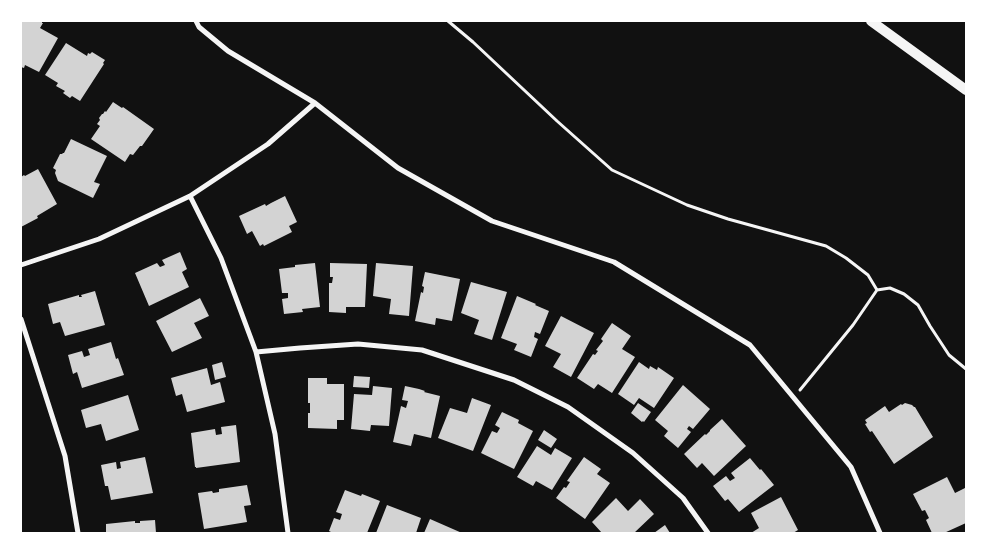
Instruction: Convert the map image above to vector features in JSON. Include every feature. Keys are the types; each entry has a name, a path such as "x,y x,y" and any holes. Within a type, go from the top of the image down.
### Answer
{"main road":[{"path":"871,21 966,90"}],"street":[{"path":"196,21 199,27 228,50 315,103 398,168 492,221 614,262 750,345 851,467 880,533"},
{"path":"21,265 99,239 190,196 268,144 315,103"},
{"path":"190,196 220,258 256,352 275,434 288,533"},
{"path":"21,319 64,456 78,533"},
{"path":"256,352 358,344 422,350 514,380 568,408 633,453 683,498 708,533"}],"path":[{"path":"448,21 612,170 687,205 728,219 826,246 868,275 877,290"},
{"path":"794,398 854,325 877,290 890,288 904,294 918,305 949,355 966,369"}],"building":[{"path":"21,21 42,21 43,23 40,28 58,38 39,72 25,65 24,68 21,67"},
{"path":"66,43 87,56 88,53 92,52 105,60 80,101 72,96 70,98 63,93 65,91 56,86 58,83 45,75"},
{"path":"113,102 154,129 142,146 133,155 130,154 125,162 91,139 100,126 97,124 100,120 99,118"},
{"path":"71,139 107,156 94,182 100,184 93,198 58,181 55,173 56,170 53,168"},
{"path":"38,169 57,204 37,216 38,218 21,227 21,177"},
{"path":"285,196 297,222 289,226 292,232 264,246 263,244 260,246 252,231 247,234 239,216 265,204 266,206"},
{"path":"180,252 187,269 182,272 189,287 149,306 135,273 157,263 160,267 165,265 162,260"},
{"path":"315,263 320,307 302,309 303,312 284,314 282,299 288,298 288,293 282,293 279,269"},
{"path":"330,263 367,264 365,307 346,307 346,313 329,312 329,283 332,283 333,277 330,277"},
{"path":"376,263 413,266 409,316 389,314 391,299 373,296"},
{"path":"425,272 460,279 452,321 436,318 435,325 415,321 421,292 423,293 424,287 422,286"},
{"path":"471,282 507,292 492,340 474,334 479,320 461,313"},
{"path":"95,291 105,325 65,336 60,322 53,324 48,304 79,295 79,297 82,297 81,295"},
{"path":"517,296 549,311 540,334 535,332 534,337 538,339 531,357 514,350 517,344 501,338"},
{"path":"200,298 209,316 194,323 202,338 172,352 156,321"},
{"path":"561,316 594,333 571,377 553,367 561,354 545,346"},
{"path":"612,323 631,336 622,349 635,357 612,393 598,384 594,389 577,378 593,354 595,355 598,351 596,350 603,341 601,339"},
{"path":"111,342 116,359 118,358 124,375 82,388 77,372 73,374 68,355 82,351 84,357 90,355 88,349"},
{"path":"222,362 226,377 215,380 212,365"},
{"path":"639,362 649,369 650,366 657,370 658,367 674,378 654,408 639,398 634,405 618,394"},
{"path":"207,368 211,385 220,382 225,402 187,412 182,394 176,396 171,378"},
{"path":"354,376 370,377 369,388 353,387"},
{"path":"308,378 327,378 327,384 344,384 344,420 337,420 337,429 308,428 310,403 308,403"},
{"path":"683,385 710,409 693,429 689,426 687,429 691,432 678,448 664,436 668,431 655,420"},
{"path":"373,386 392,388 389,426 371,425 370,431 351,429 354,394 372,395"},
{"path":"405,386 440,396 431,438 414,434 411,446 393,442 401,406 406,408 408,401 402,400"},
{"path":"128,395 139,430 106,441 101,424 86,428 81,410"},
{"path":"472,398 491,405 473,451 438,438 450,408 467,413"},
{"path":"638,403 651,412 644,422 631,413"},
{"path":"905,403 915,407 933,437 894,464 872,431 870,432 865,424 867,423 865,420 885,406 889,412"},
{"path":"502,412 519,420 518,423 533,431 514,469 481,453 492,431 497,433 500,428 495,425"},
{"path":"722,419 746,446 714,476 702,463 697,468 684,454"},
{"path":"236,425 240,462 196,468 191,433 215,429 216,435 222,434 221,427"},
{"path":"544,430 557,439 551,448 538,440"},
{"path":"537,446 551,455 555,448 572,458 552,490 536,481 533,486 517,477"},
{"path":"145,457 153,493 111,500 108,486 105,486 101,465 116,462 117,469 121,468 120,462"},
{"path":"584,457 601,469 597,474 610,483 585,519 556,498 564,487 566,488 570,482 567,481"},
{"path":"750,458 774,485 739,512 728,499 725,501 713,486 726,476 730,481 735,478 731,473"},
{"path":"947,477 955,493 965,488 966,490 966,523 944,533 932,533 926,520 929,518 925,510 922,511 913,494"},
{"path":"247,485 251,505 244,506 247,522 204,529 198,493 212,491 213,493 219,492 219,489"},
{"path":"345,490 380,501 367,533 333,533 329,531 334,518 340,520 342,514 336,512"},
{"path":"781,497 798,530 793,533 751,533 759,528 751,513"},
{"path":"616,498 628,511 640,499 654,514 634,533 602,533 592,522"},
{"path":"387,505 421,518 416,533 376,533"},
{"path":"430,519 462,533 424,533"},
{"path":"155,520 156,533 106,533 106,524 135,521 135,523 140,523 140,521"},
{"path":"665,525 670,533 654,533"}]}
